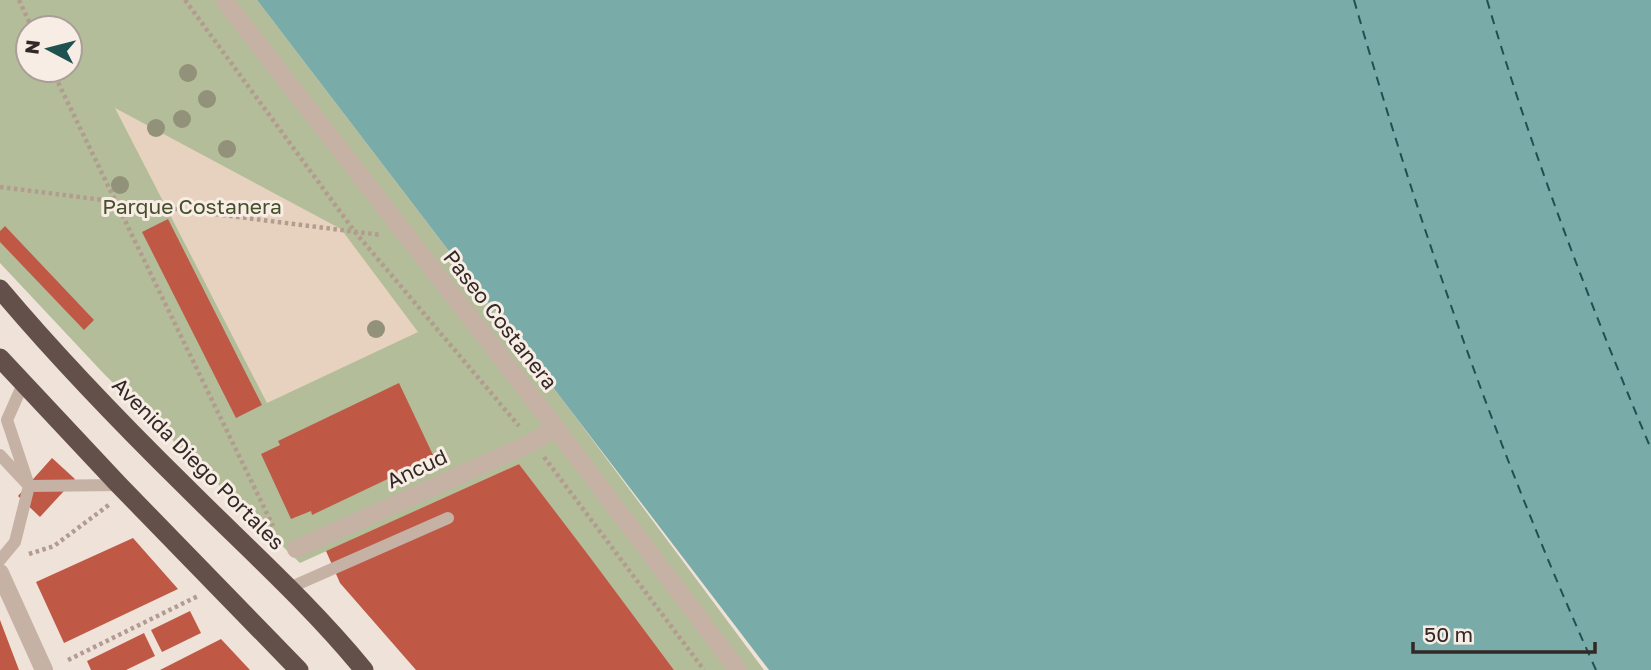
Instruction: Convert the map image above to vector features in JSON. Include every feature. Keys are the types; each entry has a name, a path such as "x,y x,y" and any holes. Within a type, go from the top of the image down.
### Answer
{"highway":[{"name":"Avenida Diego Portales","path":"1,292 186,487 289,588 364,670"},
{"path":"0,358 299,670"}],"street":[{"name":"Paseo Costanera","path":"223,0 555,427 738,670"},
{"name":"Ancud","path":"296,550 533,442 555,427"},
{"path":"0,573 44,670"}],"lane":[{"path":"0,560 15,542 30,486 8,420 23,384"},
{"path":"0,454 30,486 119,485"},
{"path":"289,588 448,518"}],"path":[{"path":"185,0 355,232 533,442 704,670"},
{"path":"59,84 273,526"},
{"path":"0,187 409,239"},
{"path":"22,556 54,546 110,503"},
{"path":"68,660 198,596"}],"green space":[{"name":"Parque Costanera","path":"0,0 257,0 574,415 764,670 674,670 519,464 300,563 106,376 0,263"}],"shaded area":[{"path":"115,108 341,229 418,332 267,403"}],"water":[{"path":"257,0 1651,0 1651,670 769,670"}],"building":[{"path":"168,219 262,405 236,418 142,232"},
{"path":"5,226 94,320 84,330 0,242 0,231"},
{"path":"399,383 434,457 312,515 311,511 291,519 261,454 280,445 278,441"},
{"path":"52,458 75,479 40,517 18,496"},
{"path":"519,464 674,670 416,670 340,583 326,551"},
{"path":"133,538 178,589 64,643 36,582"},
{"path":"190,611 201,633 162,652 151,630"},
{"path":"0,620 19,670 0,670"},
{"path":"144,633 155,656 126,670 91,670 87,661"},
{"path":"221,639 250,670 160,670"}],"ferry route":[{"path":"1354,0 1406,171 1463,339 1526,506 1596,670"},
{"path":"1487,0 1563,227 1651,449"}]}
